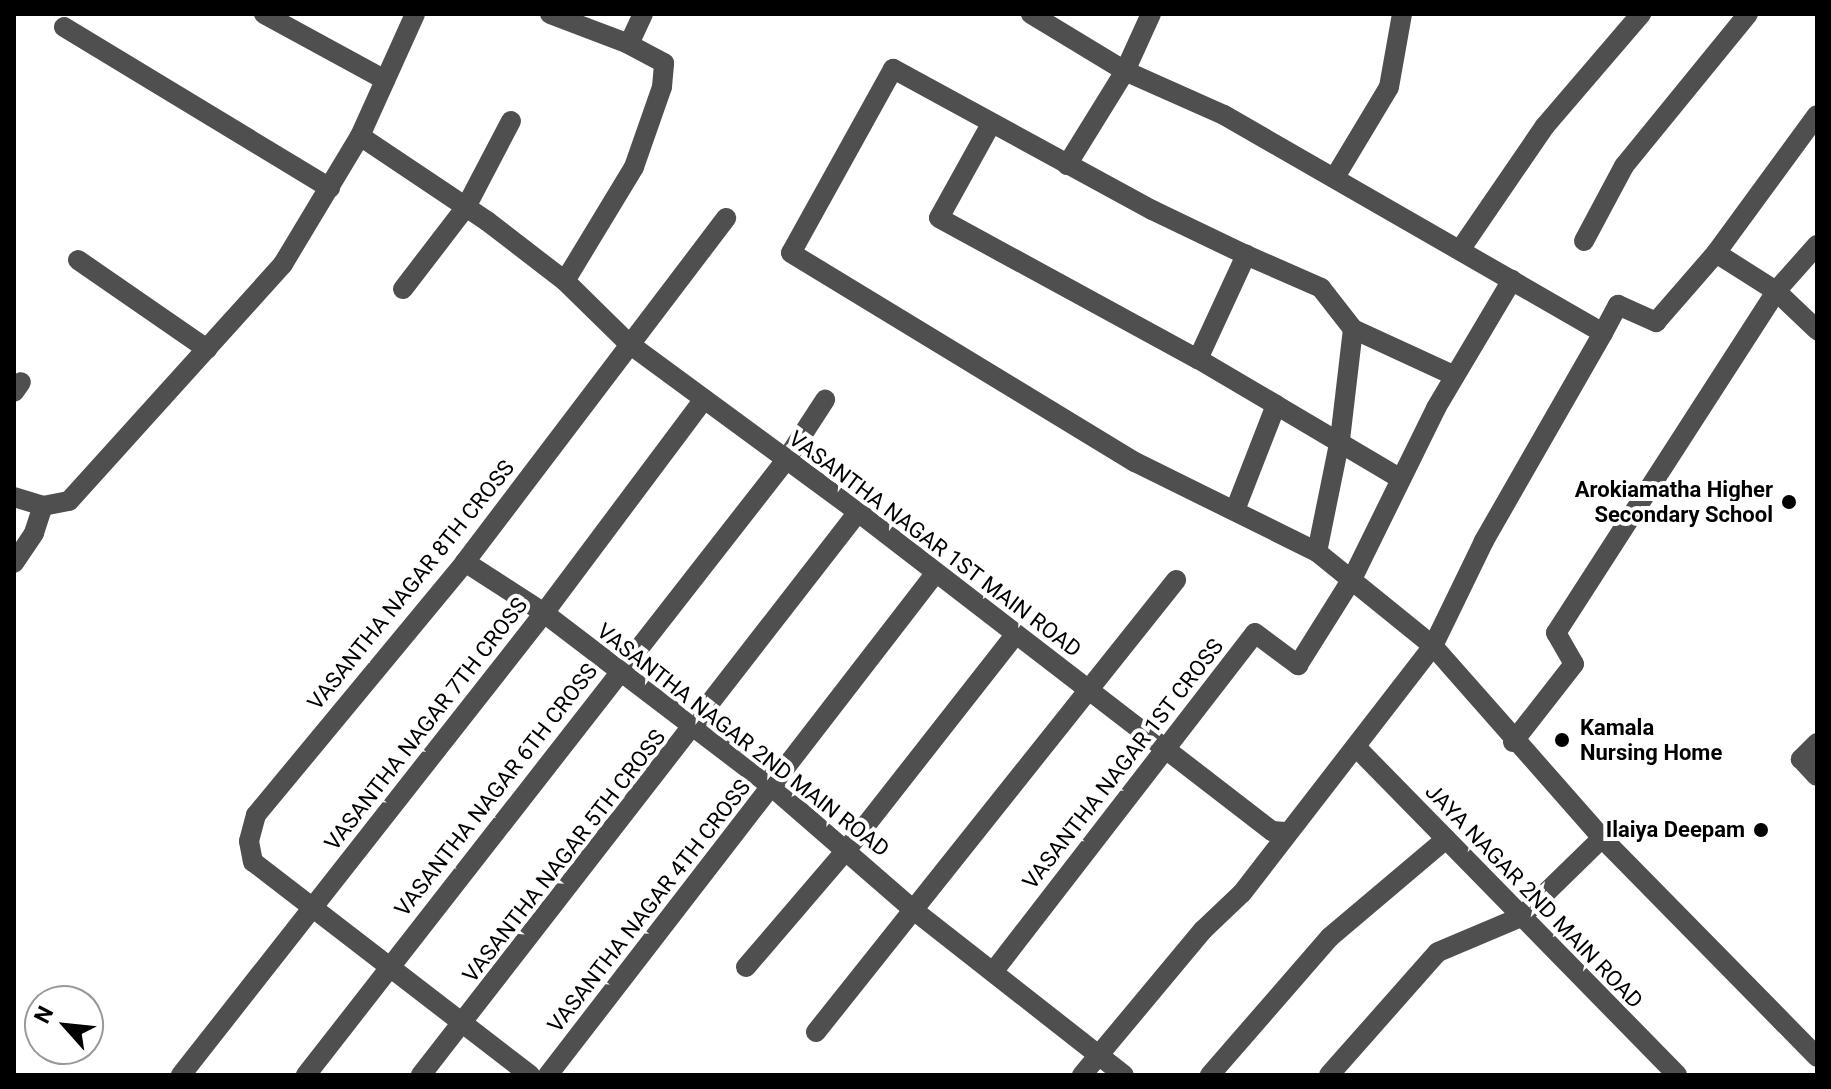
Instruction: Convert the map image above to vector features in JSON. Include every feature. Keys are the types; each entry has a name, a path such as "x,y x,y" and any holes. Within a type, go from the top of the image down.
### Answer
{"street":[{"path":"264,14 385,80"},
{"path":"14,497 43,506 69,501 283,264 360,136 415,14"},
{"path":"550,14 629,44 664,63 662,87 634,167 565,281"},
{"path":"629,44 643,14"},
{"path":"1031,14 1125,71 1224,115 1603,333"},
{"path":"1067,165 1125,71 1151,14"},
{"path":"1335,177 1389,87 1402,14"},
{"path":"1460,250 1545,126 1641,14"},
{"path":"1584,241 1624,166 1748,14"},
{"path":"64,27 330,188"},
{"path":"1455,376 1353,329 1321,288 1246,255 1067,165 893,69 791,253 1135,462 1317,552 1352,579 1433,646 1513,742 1602,838 1817,1057"},
{"path":"403,289 466,207 511,121"},
{"path":"1082,1075 1097,1054 1242,893 1285,832 1358,749 1433,646 1484,541 1618,305 1656,322 1716,253 1816,121"},
{"path":"991,124 939,218 1340,439 1401,479"},
{"name":"VASANTHA NAGAR 1ST MAIN ROAD","path":"360,136 466,207 565,281 628,343 858,512 934,575 1272,831 1285,832"},
{"name":"VASANTHA NAGAR 8TH CROSS","path":"310,909 253,862 249,841 256,815 465,562 628,343 726,218"},
{"path":"1513,742 1574,664 1556,633 1776,291 1817,245"},
{"path":"1716,253 1776,291 1817,330"},
{"path":"1198,359 1246,255"},
{"path":"78,260 207,349"},
{"path":"1352,579 1455,376 1512,280"},
{"path":"1317,552 1340,439 1353,329"},
{"name":"VASANTHA NAGAR 7TH CROSS","path":"181,1075 544,613 704,399"},
{"name":"VASANTHA NAGAR 6TH CROSS","path":"306,1075 618,671 786,460 825,400"},
{"path":"1235,510 1276,405"},
{"path":"14,563 34,533 43,506"},
{"name":"VASANTHA NAGAR 5TH CROSS","path":"421,1075 694,730 858,512"},
{"name":"VASANTHA NAGAR 2ND MAIN ROAD","path":"465,562 544,613 772,787 848,848 916,912 1124,1075"},
{"name":"VASANTHA NAGAR 4TH CROSS","path":"548,1075 934,575"},
{"name":"VASANTHA NAGAR 1ST CROSS","path":"993,972 1255,633 1298,665 1352,579"},
{"path":"816,1032 916,912 1086,689 1176,580"},
{"path":"746,967 848,848 1015,635"},
{"path":"1817,743 1801,759 1817,776"},
{"name":"JAYA NAGAR 2ND MAIN ROAD","path":"1358,749 1677,1075"},
{"path":"1329,1075 1438,952 1521,917 1602,838"},
{"path":"1210,1075 1330,937 1446,839"},
{"path":"310,909 530,1075"}],"place":[{"name":"Arokiamatha Higher Secondary School","path":"1789,502"},
{"name":"Kamala Nursing Home","path":"1562,740"},
{"name":"Ilaiya Deepam","path":"1761,830"}]}
